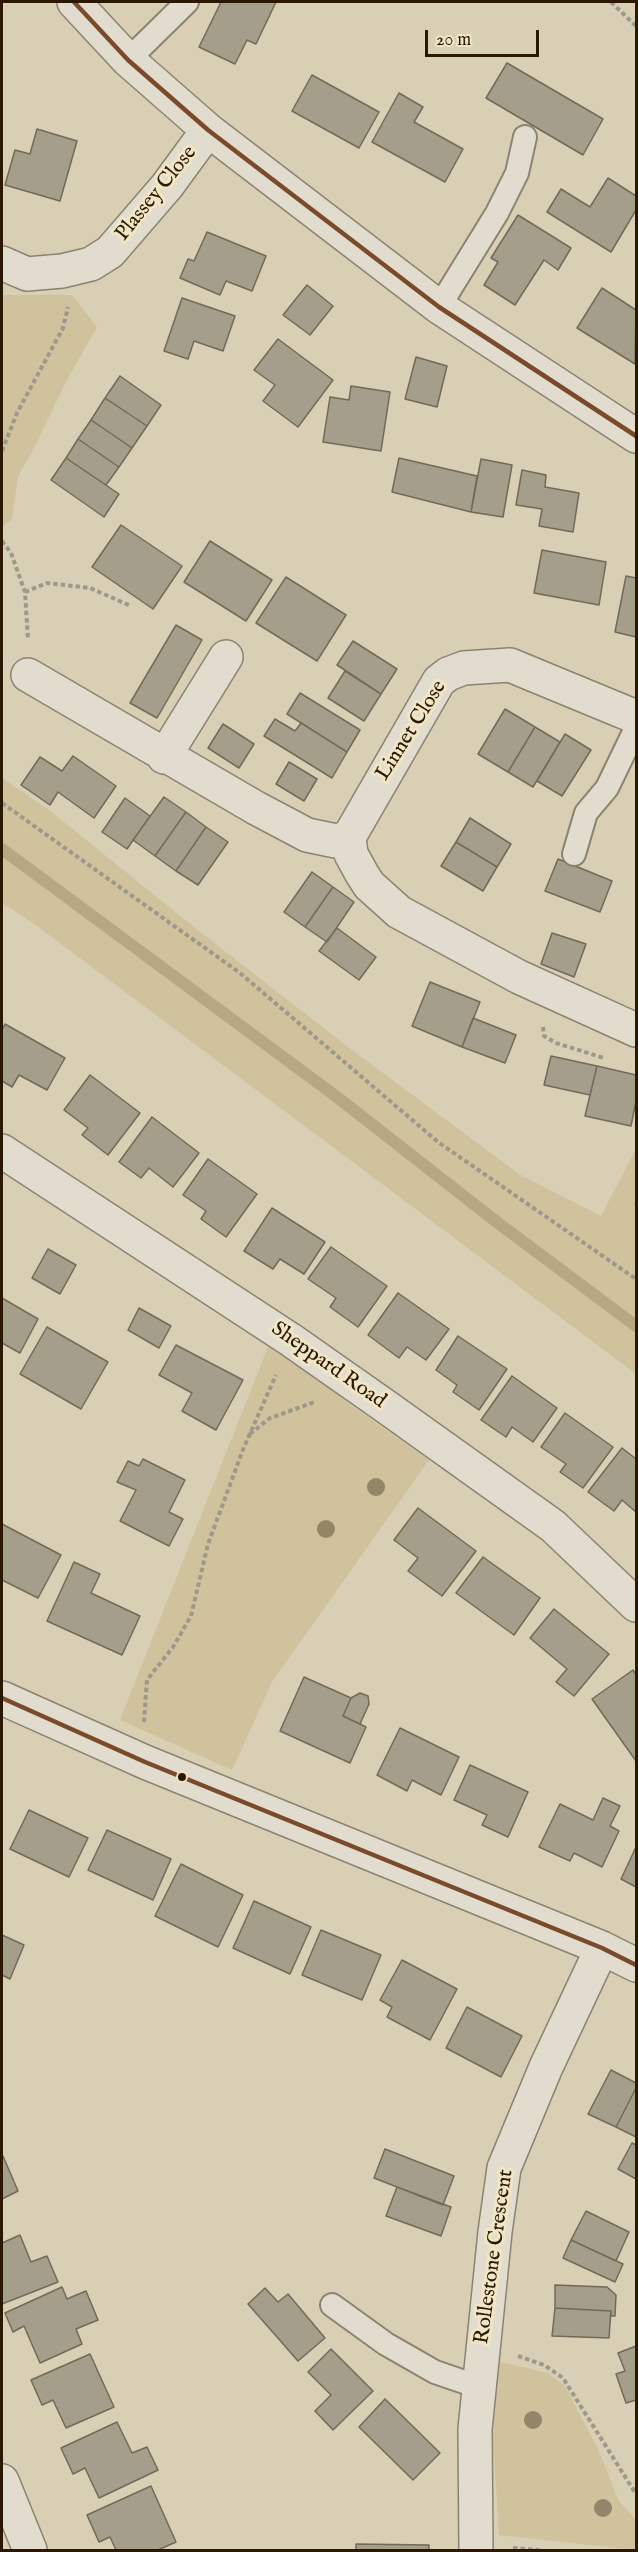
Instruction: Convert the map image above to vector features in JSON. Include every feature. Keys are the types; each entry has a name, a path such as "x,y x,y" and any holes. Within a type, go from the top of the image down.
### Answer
{"street":[{"path":"74,2 129,60 208,130 439,307 636,436"},
{"name":"Plassey Close","path":"2,263 27,273 62,271 91,264 110,252 167,186 208,130"},
{"path":"164,757 226,657"},
{"path":"28,660 164,757 307,835 336,841 349,837 351,854 369,885 399,912 519,977 636,1030"},
{"name":"Linnet Close","path":"349,837 439,681 448,674 464,668 510,665 636,717"},
{"name":"Sheppard Road","path":"2,1151 291,1340 553,1526 636,1605"},
{"path":"5,1707 602,1948 636,1965"},
{"name":"Rollestone Crescent","path":"476,2550 475,2429 504,2168 546,2067 602,1948"},
{"path":"2,2481 30,2550"}],"lane":[{"path":"129,60 188,2"},
{"path":"439,307 497,213 517,173 525,137"},
{"path":"574,854 586,813 607,788 636,728"},
{"path":"332,2305 386,2344 435,2372 479,2387"}],"path":[{"path":"610,2 636,26"},
{"path":"2,452 17,413 63,328"},
{"path":"2,541 11,553 25,592 28,660"},
{"path":"25,592 47,583 90,588 131,606"},
{"path":"2,803 240,974 438,1142 636,1279"},
{"path":"145,1762 144,1720 147,1680 173,1647 191,1616 208,1544 249,1435 291,1340"},
{"path":"249,1435 270,1418 309,1405 354,1384"},
{"path":"483,2344 544,2365 563,2378 636,2494"}],"shaded area":[{"path":"2,295 72,295 97,327 18,476 12,519 2,527"},
{"path":"2,778 49,810 348,1047 519,1174 601,1216 636,1149 636,1374 33,923 2,903"},
{"path":"270,1342 353,1407 429,1460 272,1682 232,1770 120,1720"},
{"path":"497,2361 548,2373 565,2386 598,2449 619,2501 636,2520 636,2550 499,2535 493,2440"}],"building":[{"path":"221,2 276,2 256,44 247,40 235,64 199,47"},
{"path":"507,63 603,119 583,155 486,98"},
{"path":"312,75 379,112 359,148 292,111"},
{"path":"399,93 423,107 414,122 463,149 445,182 372,142"},
{"path":"37,129 77,141 60,201 5,185 15,150 30,154"},
{"path":"608,178 636,196 636,210 611,252 547,212 561,189 590,207"},
{"path":"518,215 571,248 558,270 544,260 515,305 484,285 498,262 491,258"},
{"path":"207,232 266,256 252,291 226,281 220,295 180,278 188,259 194,261"},
{"path":"307,285 333,306 310,335 283,315"},
{"path":"602,288 636,310 635,364 577,328"},
{"path":"182,298 235,316 223,351 194,341 188,359 164,351"},
{"path":"278,339 333,380 298,427 263,401 275,385 254,370"},
{"path":"416,357 447,366 437,407 405,399"},
{"path":"120,376 161,405 147,426 105,398"},
{"path":"351,386 390,392 381,451 323,442 330,397 349,400"},
{"path":"105,398 147,426 132,448 91,420"},
{"path":"91,420 132,448 119,467 78,439"},
{"path":"78,439 119,467 106,485 66,458"},
{"path":"66,458 119,494 104,517 51,480"},
{"path":"399,458 477,476 471,512 392,492"},
{"path":"481,459 512,465 503,517 471,512"},
{"path":"522,470 546,475 545,487 579,493 573,532 539,526 542,509 516,505"},
{"path":"121,525 182,566 153,609 92,567"},
{"path":"210,541 272,580 246,621 184,582"},
{"path":"542,550 606,562 599,605 534,593"},
{"path":"626,576 636,578 636,637 615,632"},
{"path":"286,577 346,615 317,661 256,623"},
{"path":"176,625 202,640 157,718 130,703"},
{"path":"353,641 397,669 381,694 337,665"},
{"path":"345,671 381,694 364,721 328,698"},
{"path":"300,693 360,730 347,752 287,714"},
{"path":"505,709 535,727 508,772 478,754"},
{"path":"275,719 295,731 301,723 347,752 332,778 264,736"},
{"path":"223,724 254,744 239,768 208,748"},
{"path":"535,727 560,742 533,787 508,772"},
{"path":"565,734 591,750 562,796 537,781"},
{"path":"73,756 116,786 94,818 58,792 50,805 21,785 40,757 62,771"},
{"path":"289,762 317,779 304,801 276,784"},
{"path":"164,797 186,812 155,856 133,840"},
{"path":"125,798 150,816 127,849 102,832"},
{"path":"186,812 206,827 176,871 155,856"},
{"path":"470,818 511,844 497,867 456,842"},
{"path":"206,827 228,842 198,885 176,871"},
{"path":"456,842 497,867 483,891 441,866"},
{"path":"558,859 612,881 600,912 545,891"},
{"path":"312,872 333,887 305,927 284,912"},
{"path":"333,887 354,902 327,942 305,927"},
{"path":"337,928 376,957 359,980 319,951"},
{"path":"552,933 586,944 574,977 541,964"},
{"path":"430,982 480,1002 462,1047 412,1026"},
{"path":"473,1018 516,1035 505,1063 462,1047"},
{"path":"5,1024 65,1058 47,1090 19,1075 12,1087 2,1081 2,1030"},
{"path":"551,1056 597,1066 590,1095 544,1085"},
{"path":"597,1066 636,1075 636,1101 631,1126 585,1116"},
{"path":"90,1075 140,1113 108,1155 82,1135 88,1128 64,1110"},
{"path":"152,1117 199,1153 173,1187 149,1168 141,1178 119,1162"},
{"path":"208,1159 257,1194 226,1237 201,1219 206,1211 183,1195"},
{"path":"272,1208 325,1242 304,1274 280,1259 273,1269 244,1251"},
{"path":"331,1247 387,1286 358,1327 330,1307 336,1298 308,1279"},
{"path":"48,1249 76,1265 60,1294 32,1278"},
{"path":"398,1293 449,1329 426,1360 407,1347 399,1358 368,1335"},
{"path":"2,1298 38,1319 20,1353 2,1343"},
{"path":"139,1308 171,1326 159,1348 128,1330"},
{"path":"47,1327 108,1362 81,1409 20,1374"},
{"path":"458,1336 507,1369 479,1410 453,1392 457,1385 436,1370"},
{"path":"176,1345 243,1380 216,1430 182,1411 192,1393 159,1375"},
{"path":"512,1376 557,1408 533,1442 512,1427 506,1437 481,1420"},
{"path":"565,1413 613,1447 583,1488 560,1472 566,1464 541,1447"},
{"path":"622,1448 636,1459 636,1512 622,1500 614,1511 588,1492"},
{"path":"143,1459 185,1480 169,1512 183,1519 169,1546 120,1521 136,1490 117,1482 128,1461 139,1466"},
{"path":"418,1508 476,1551 442,1596 408,1571 418,1558 394,1540"},
{"path":"2,1524 61,1555 38,1598 2,1580"},
{"path":"483,1557 540,1598 514,1635 456,1593"},
{"path":"74,1562 100,1574 91,1593 140,1616 122,1655 47,1621"},
{"path":"554,1609 609,1654 574,1696 556,1682 567,1669 530,1638"},
{"path":"633,1670 636,1675 636,1761 592,1699"},
{"path":"304,1677 351,1698 343,1716 366,1727 350,1763 280,1731"},
{"path":"360,1693 368,1696 369,1704 360,1724 343,1716 351,1698"},
{"path":"400,1728 459,1757 441,1795 412,1780 407,1791 377,1775"},
{"path":"470,1765 528,1792 508,1837 482,1825 487,1815 454,1800"},
{"path":"603,1798 620,1806 610,1826 619,1831 602,1867 574,1853 570,1861 539,1847 560,1804 593,1820"},
{"path":"29,1810 88,1838 69,1877 10,1849"},
{"path":"107,1830 171,1859 153,1900 88,1870"},
{"path":"636,1847 636,1887 621,1879"},
{"path":"181,1864 243,1895 218,1947 155,1916"},
{"path":"254,1901 311,1927 290,1974 233,1948"},
{"path":"321,1930 381,1955 362,2000 302,1975"},
{"path":"2,1935 24,1945 10,1979 2,1975"},
{"path":"402,1960 457,1989 430,2040 387,2017 392,2007 380,2000"},
{"path":"467,2007 522,2036 501,2077 446,2048"},
{"path":"611,2070 636,2083 636,2088 616,2127 588,2114"},
{"path":"636,2088 636,2137 616,2127"},
{"path":"632,2143 636,2145 636,2179 618,2169"},
{"path":"385,2149 454,2176 443,2205 374,2178"},
{"path":"2,2157 18,2191 2,2199"},
{"path":"397,2187 451,2207 441,2236 386,2216"},
{"path":"586,2211 629,2232 616,2261 571,2240"},
{"path":"20,2235 31,2262 47,2256 58,2282 2,2304 2,2243"},
{"path":"571,2240 623,2264 615,2282 563,2258"},
{"path":"555,2285 607,2287 616,2295 615,2316 611,2316 611,2311 555,2308"},
{"path":"62,2287 67,2299 86,2291 98,2320 76,2329 82,2344 40,2363 24,2326 13,2332 5,2313"},
{"path":"265,2288 278,2302 288,2294 325,2338 298,2361 248,2304"},
{"path":"555,2308 611,2311 609,2338 552,2336"},
{"path":"636,2346 636,2400 626,2403 616,2374 625,2371 618,2353"},
{"path":"331,2349 373,2391 333,2430 315,2411 331,2395 308,2372"},
{"path":"90,2354 114,2407 66,2428 53,2400 42,2405 31,2380"},
{"path":"385,2399 440,2453 413,2480 359,2427"},
{"path":"117,2422 132,2453 147,2447 158,2470 99,2498 85,2468 73,2474 61,2448"},
{"path":"151,2486 176,2542 158,2550 116,2550 110,2537 99,2542 87,2515"},
{"path":"356,2544 429,2545 429,2550 356,2550"}],"waterway":[{"path":"2,849 337,1097 498,1223 636,1326"}],"transit line":[{"path":"74,2 128,60 208,130 439,307 636,436"},
{"path":"2,1698 145,1762 602,1948 636,1965"}]}
